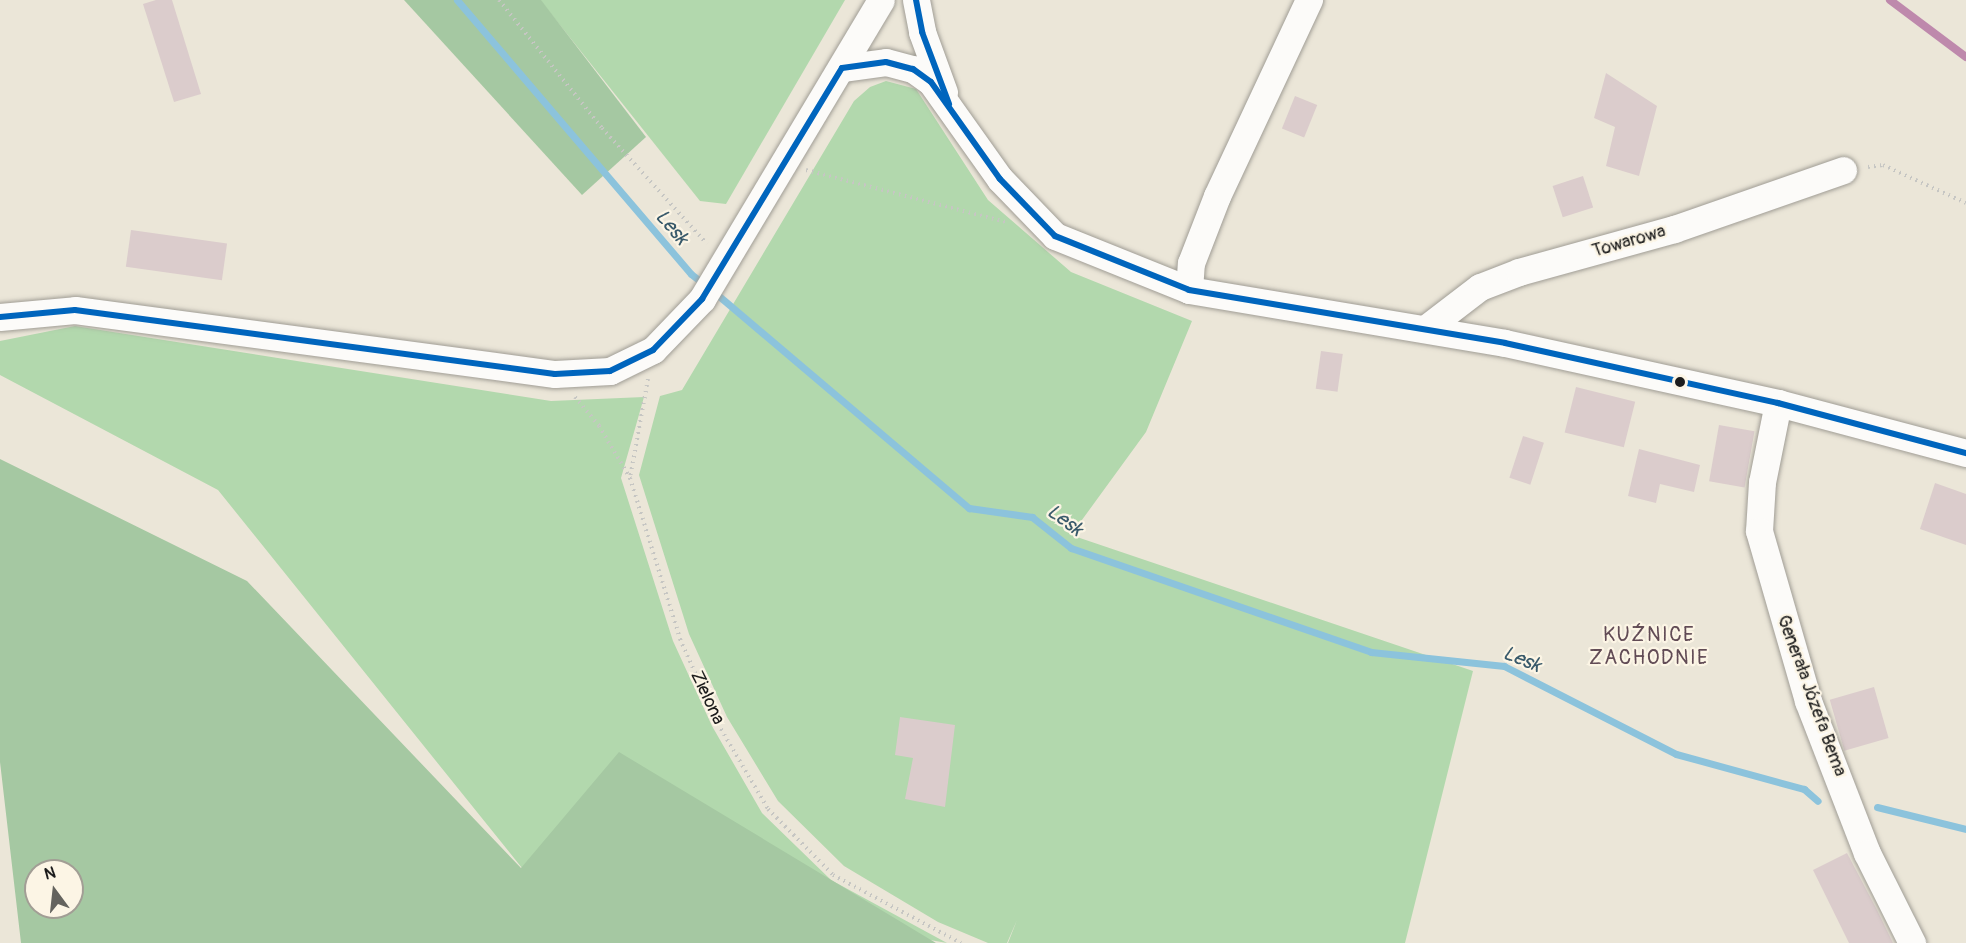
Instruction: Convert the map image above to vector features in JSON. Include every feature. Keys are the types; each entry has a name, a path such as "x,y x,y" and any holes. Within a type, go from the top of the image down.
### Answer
{"street":[{"path":"0,317 75,310 304,338 555,374 610,370 653,350 714,280 882,0"},
{"path":"916,0 922,32 949,104"},
{"path":"1189,290 1191,263 1217,196 1309,0"},
{"path":"842,68 886,62 913,69 931,82 949,104 1000,179 1055,236 1189,290 1505,343 1778,404 1966,453"},
{"name":"Towarowa","path":"1425,329 1480,287 1519,272 1674,230 1843,170"},
{"name":"Generała Józefa Bema","path":"1778,404 1762,482 1759,531 1808,701 1867,853 1911,943"}],"path":[{"path":"499,0 602,128 714,280"},
{"path":"785,164 1010,224"},
{"path":"1843,170 1884,165 1966,203"},
{"name":"Zielona","path":"653,350 630,478 680,639 718,724 768,809 833,875 961,943"},
{"path":"555,374 599,426 630,478"}],"green space":[{"path":"404,0 541,0 646,137 582,195"},
{"path":"540,0 845,0 726,204 700,201"},
{"path":"886,81 916,89 988,200 1071,272 1192,321 1146,432 1071,535 1473,671 1405,943 1008,943 1017,920 1007,943 988,943 938,922 844,866 778,801 727,717 689,634 639,475 660,396 682,390 854,101 870,87"},
{"path":"75,326 551,401 644,397 621,478 673,641 712,726 762,813 831,880 947,943 522,868 218,490 0,375 0,341"},
{"path":"0,459 247,581 521,868 619,752 936,943 21,943 0,762"}],"building":[{"path":"156,0 172,0 201,94 174,102 143,4"},
{"path":"1606,73 1657,106 1639,176 1606,166 1615,127 1594,118"},
{"path":"1295,96 1317,105 1304,137 1282,128"},
{"path":"1583,176 1593,207 1563,217 1553,186"},
{"path":"131,230 227,243 222,280 126,267"},
{"path":"1321,351 1343,354 1337,392 1316,389"},
{"path":"1576,387 1635,402 1624,447 1565,433"},
{"path":"1719,425 1754,431 1745,487 1709,481"},
{"path":"1523,436 1544,443 1530,485 1509,478"},
{"path":"1639,449 1700,465 1694,492 1660,484 1656,503 1628,496"},
{"path":"1935,483 1966,494 1966,545 1920,529"},
{"path":"1874,687 1889,738 1844,751 1830,700"},
{"path":"900,717 955,725 945,807 905,799 913,758 895,755"},
{"path":"1847,853 1893,943 1849,943 1813,870"}],"waterway":[{"name":"Lesk","path":"457,0 691,274 704,284"},
{"name":"Lesk","path":"713,291 969,508 1032,517 1071,548 1371,652 1504,666 1676,754 1804,789 1818,801"},
{"name":"Lesk","path":"1877,807 1966,829"}],"transit line":[{"path":"916,0 922,32 949,104"},
{"path":"1890,0 1966,57"},
{"path":"842,68 886,62 913,69 931,82 1000,179 1055,236 1189,290 1505,343 1778,403 1966,453"},
{"path":"0,317 75,310 555,374 610,371 653,350 702,299 842,68"}],"district":[{"name":"KUŹNICE ZACHODNIE","path":"1649,646"}]}
